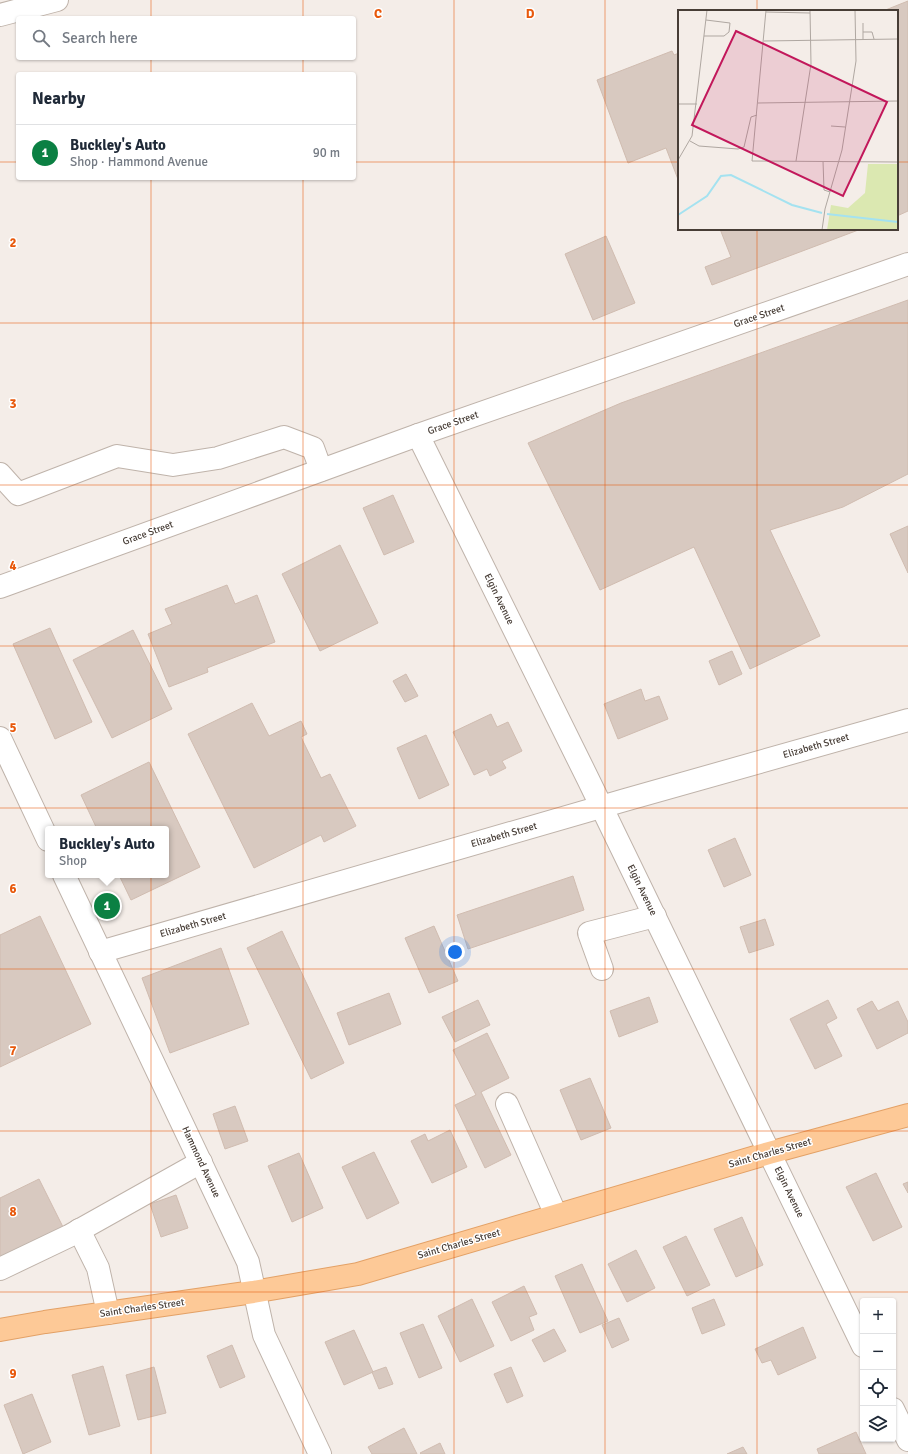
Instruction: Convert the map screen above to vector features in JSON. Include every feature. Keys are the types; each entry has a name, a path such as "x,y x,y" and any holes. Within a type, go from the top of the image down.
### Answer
{"main road":[{"name":"Saint Charles Street","path":"0,1330 253,1292 358,1274 770,1153 908,1115"}],"street":[{"path":"0,15 57,0"},
{"name":"Grace Street","path":"0,587 418,435 908,264"},
{"name":"Elgin Avenue","path":"418,435 601,806 860,1340"},
{"path":"0,474 18,494 117,456 173,466 218,458 284,437 313,448 321,470"},
{"name":"Elizabeth Street","path":"100,952 601,806 908,720"},
{"path":"0,738 45,834"},
{"name":"Hammond Avenue","path":"65,878 248,1262 253,1292 264,1335 320,1454"},
{"path":"602,969 589,933 654,916"},
{"path":"507,1104 556,1215"},
{"path":"0,1269 79,1230 201,1162"},
{"path":"79,1230 98,1268 108,1313"},
{"path":"896,1414 908,1440"}],"building":[{"path":"908,1 908,211 898,216 898,10 886,10"},
{"path":"672,51 674,55 678,53 678,179 666,148 628,163 597,80"},
{"path":"720,230 858,230 712,285 705,267 731,257"},
{"path":"606,236 635,303 593,320 565,254"},
{"path":"908,300 908,474 843,507 770,530 820,636 750,669 694,547 600,590 528,443 621,403"},
{"path":"393,495 414,542 384,555 363,508"},
{"path":"908,526 908,573 890,534"},
{"path":"340,545 378,623 320,651 282,574"},
{"path":"227,585 235,604 257,595 275,642 207,668 208,672 169,687 148,634 172,624 165,609"},
{"path":"50,628 92,722 55,739 13,644"},
{"path":"133,630 172,709 112,738 73,660"},
{"path":"732,651 742,674 719,685 709,661"},
{"path":"406,674 418,696 405,702 393,681"},
{"path":"641,689 645,701 659,696 668,719 618,739 604,704"},
{"path":"252,703 269,736 301,721 307,734 301,737 321,778 330,774 356,826 324,842 321,835 254,868 188,734"},
{"path":"491,714 497,727 508,722 522,751 502,761 506,768 490,776 487,769 474,775 453,732"},
{"path":"426,735 449,785 419,799 397,748"},
{"path":"149,762 200,867 131,900 120,878 169,878 169,826 96,826 81,795"},
{"path":"735,838 751,875 724,887 708,850"},
{"path":"573,876 584,910 468,949 457,915"},
{"path":"40,916 91,1024 0,1067 0,935"},
{"path":"765,919 774,945 749,953 740,927"},
{"path":"434,926 458,981 429,993 405,938"},
{"path":"282,931 344,1063 311,1079 247,948"},
{"path":"221,948 249,1024 170,1053 142,978"},
{"path":"389,993 401,1024 349,1045 337,1013"},
{"path":"649,997 658,1022 619,1037 610,1011"},
{"path":"478,1000 490,1025 455,1042 442,1017"},
{"path":"828,1000 837,1018 826,1024 842,1056 815,1069 790,1019"},
{"path":"872,1001 878,1011 898,1001 908,1022 908,1033 877,1049 857,1009"},
{"path":"487,1033 509,1078 481,1092 511,1155 485,1168 455,1105 476,1095 453,1050"},
{"path":"590,1078 611,1128 581,1140 560,1090"},
{"path":"235,1106 248,1141 225,1149 213,1114"},
{"path":"450,1130 467,1167 432,1183 411,1141 425,1134 428,1141"},
{"path":"374,1152 399,1203 367,1219 342,1167"},
{"path":"299,1153 323,1208 292,1222 268,1166"},
{"path":"876,1173 902,1227 873,1241 846,1187"},
{"path":"39,1179 63,1227 0,1258 0,1198"},
{"path":"908,1182 908,1193 903,1184"},
{"path":"176,1195 188,1228 161,1237 150,1204"},
{"path":"742,1217 763,1265 736,1277 714,1229"},
{"path":"686,1236 710,1285 687,1296 663,1247"},
{"path":"636,1250 655,1288 627,1302 608,1264"},
{"path":"582,1264 608,1321 580,1333 555,1276"},
{"path":"524,1286 537,1314 529,1317 534,1330 511,1341 492,1302"},
{"path":"472,1299 494,1346 460,1362 438,1316"},
{"path":"714,1299 725,1325 702,1334 692,1308"},
{"path":"619,1318 629,1340 612,1348 602,1325"},
{"path":"423,1324 442,1368 419,1378 400,1333"},
{"path":"803,1327 816,1358 778,1375 771,1360 762,1363 755,1349"},
{"path":"554,1329 566,1351 544,1362 532,1340"},
{"path":"354,1330 373,1372 344,1385 325,1342"},
{"path":"232,1345 245,1377 220,1388 207,1356"},
{"path":"103,1366 120,1426 89,1435 72,1375"},
{"path":"154,1367 166,1413 138,1420 126,1375"},
{"path":"386,1367 393,1384 379,1389 372,1372"},
{"path":"511,1367 523,1396 507,1403 494,1374"},
{"path":"32,1394 51,1442 23,1454 4,1405"},
{"path":"404,1428 417,1454 372,1454 368,1447"},
{"path":"856,1432 866,1454 819,1454 817,1449"},
{"path":"440,1443 445,1454 420,1453"},
{"path":"743,1447 747,1454 727,1454"}],"place":[{"name":"Buckley's Auto","path":"107,906"}]}
